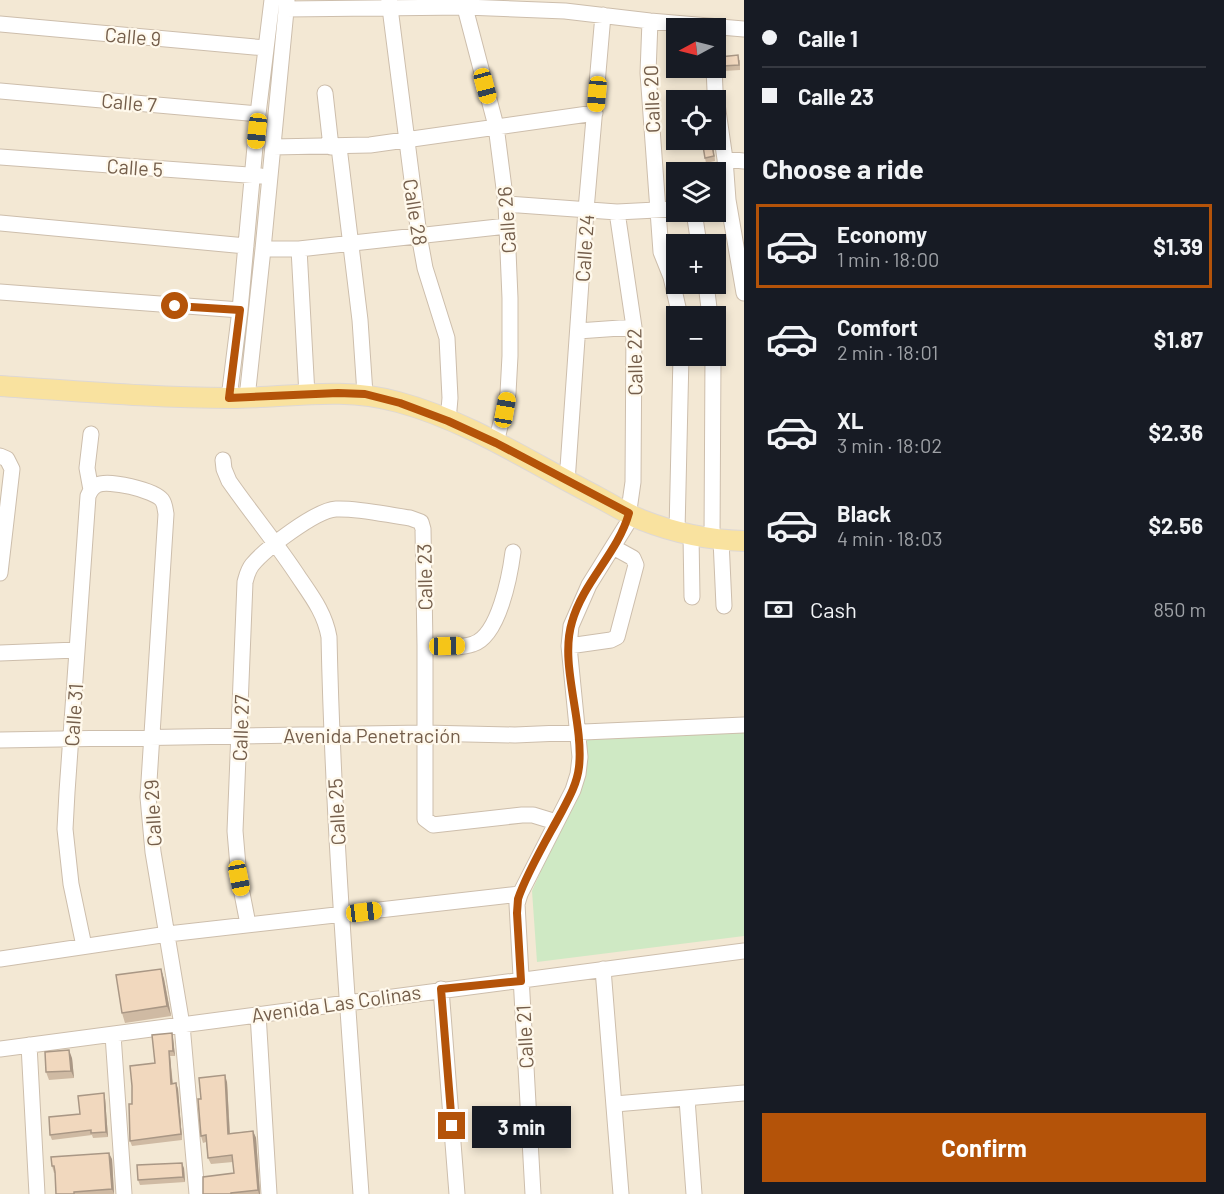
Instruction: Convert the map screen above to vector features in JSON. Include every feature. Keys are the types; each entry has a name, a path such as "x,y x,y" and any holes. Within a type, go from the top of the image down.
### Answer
{"main road":[{"path":"0,386 130,395 238,398 338,393 365,394 400,403 448,421 496,443 640,519 684,533 744,541"}],"street":[{"path":"238,398 240,310 258,114 272,0"},
{"name":"Calle 28","path":"390,3 419,235 425,268 447,338 450,398 448,421"},
{"name":"Calle 26","path":"464,3 496,126 506,204 510,298 510,375 505,410 496,443"},
{"path":"238,398 263,249 286,4 565,5 582,6 603,15 666,23"},
{"name":"Calle 24","path":"567,482 586,210 603,15"},
{"name":"Calle 20","path":"650,21 648,73 661,252 671,276 678,306"},
{"name":"Calle 9","path":"0,24 266,48"},
{"path":"726,29 744,30"},
{"path":"714,78 725,162"},
{"name":"Calle 7","path":"0,91 258,114"},
{"path":"324,93 351,244 361,330 365,394"},
{"path":"273,147 335,147 408,141 496,126 595,113"},
{"name":"Calle 5","path":"0,157 270,177"},
{"path":"725,159 744,161"},
{"path":"506,204 617,212 666,210"},
{"name":"Calle 22","path":"617,212 634,327 633,472 629,513"},
{"path":"726,219 744,293"},
{"path":"0,223 246,246"},
{"path":"263,249 299,249 507,226"},
{"path":"299,249 307,395"},
{"path":"0,292 240,310"},
{"path":"578,331 634,327"},
{"path":"681,366 684,533 692,597"},
{"path":"713,366 717,539 724,606"},
{"name":"Calle 31","path":"84,946 71,884 65,829 88,496 94,487 87,468 91,434"},
{"path":"0,456 7,459 12,469 0,573"},
{"name":"Calle 25","path":"223,460 229,481 277,543 320,609 329,637 331,735 361,1194"},
{"name":"Calle 29","path":"94,487 108,483 145,490 162,500 165,507 148,797 150,825 182,1025 196,1194"},
{"name":"Calle 23","path":"277,543 301,525 333,509 410,518 421,522 425,646 424,813 428,822 439,824 522,814 556,822"},
{"name":"Calle 21","path":"533,1194 517,913 520,894 576,783 579,766 579,734 569,646 571,626 589,585 627,524 629,513"},
{"name":"Calle 27","path":"248,924 239,878 235,831 241,736 245,582 247,572 254,563 277,543"},
{"path":"569,646 611,640 617,637 636,565 633,558 613,547"},
{"path":"425,646 468,645 482,639 492,627 499,609 513,552"},
{"path":"0,653 77,650"},
{"name":"Avenida Penetración","path":"0,740 424,733 579,734 744,725"},
{"path":"0,959 248,924 520,894"},
{"name":"Avenida Las Colinas","path":"0,1048 744,951"},
{"path":"603,969 621,1194"},
{"path":"441,989 457,1194"},
{"path":"258,1014 269,1194"},
{"path":"113,1035 124,1194"},
{"path":"29,1045 37,1194"},
{"path":"615,1104 744,1093"},
{"path":"687,1099 694,1194"}],"shaded area":[{"path":"0,0 744,0 744,1194 0,1194"}],"green space":[{"path":"744,730 744,936 537,962 532,891 583,775 583,738"}],"building":[{"path":"738,55 739,65 726,66 726,56"},
{"path":"704,150 713,150 714,156 705,158"},
{"path":"161,969 167,1006 122,1013 116,975"},
{"path":"172,1033 173,1051 169,1051 171,1084 176,1083 181,1134 130,1141 129,1104 132,1104 132,1086 130,1066 155,1063 152,1035"},
{"path":"69,1050 71,1071 46,1072 45,1052"},
{"path":"225,1075 228,1134 253,1131 258,1190 231,1194 203,1194 203,1177 234,1173 232,1155 208,1158 206,1135 201,1136 199,1078"},
{"path":"104,1093 106,1132 91,1133 91,1130 50,1135 49,1117 80,1114 78,1096"},
{"path":"109,1153 112,1189 56,1194 55,1172 51,1157"},
{"path":"182,1163 183,1177 138,1180 137,1165"}],"route":[{"path":"175,306 240,310 229,398 338,393 365,394 400,403 448,421 496,443 629,513 622,534 589,585 572,619 569,646 580,746 579,766 573,790 518,899 521,981 441,989 452,1126"}]}
